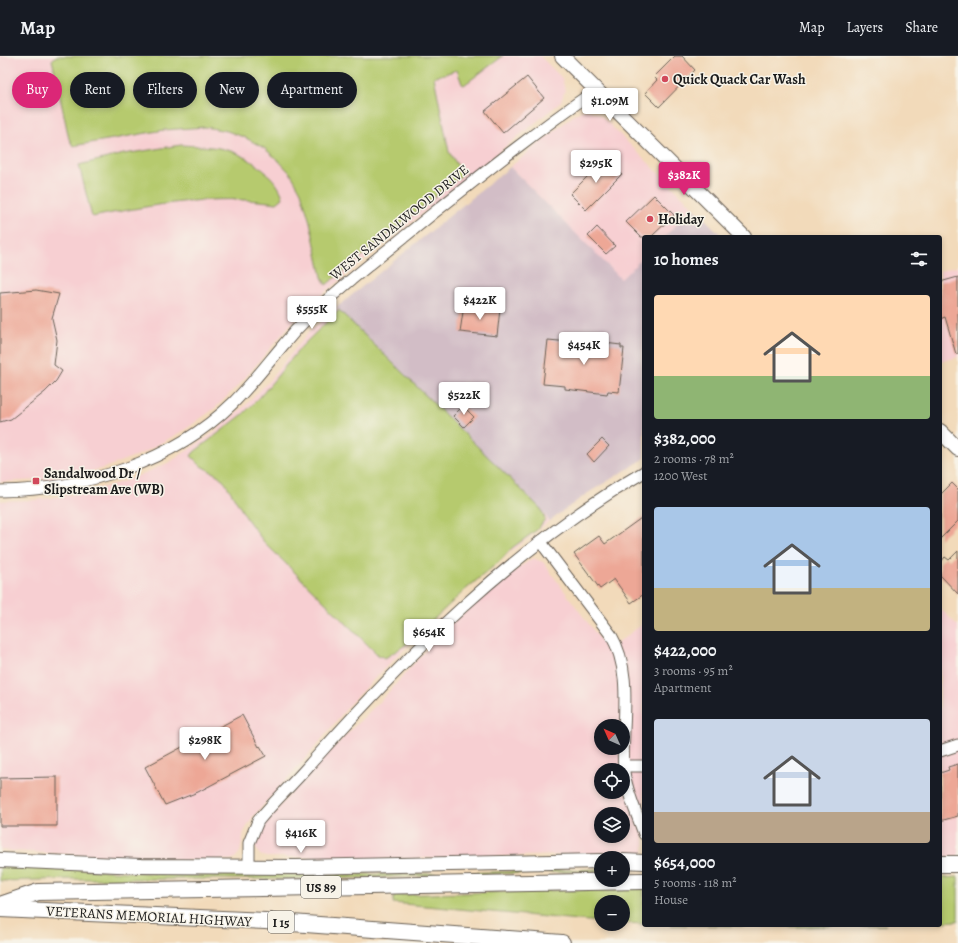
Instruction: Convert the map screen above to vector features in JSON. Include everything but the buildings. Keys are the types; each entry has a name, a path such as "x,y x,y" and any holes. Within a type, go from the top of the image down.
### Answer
{"highway":[{"path":"942,864 958,864"},
{"name":"US 89","path":"0,905 38,892 642,881"},
{"name":"VETERANS MEMORIAL HIGHWAY","path":"0,909 265,921 562,943"}],"main road":[{"path":"562,56 742,235"},
{"path":"942,433 958,449"},
{"path":"0,860 141,866 248,867 360,867 518,862 594,862"},
{"path":"630,862 642,862"}],"street":[{"name":"WEST SANDALWOOD DRIVE","path":"0,491 18,491 66,484 112,473 151,458 200,430 232,404 260,375 296,331 340,288 517,146 596,90"},
{"path":"248,867 251,835 262,816 367,700 428,638 482,588 540,541 600,499 642,473"},
{"path":"540,541 611,635 618,650 623,674 624,763"},
{"path":"942,749 958,745"},
{"path":"630,766 642,766"},
{"path":"630,797 642,829"}],"shaded area":[{"path":"0,56 540,56 562,78 565,91 561,101 556,106 314,301 290,325 239,385 215,408 186,429 145,452 104,468 59,479 0,482"},
{"path":"587,110 599,114 694,208 666,235 642,235 642,259 621,280 510,167 581,111"},
{"path":"510,167 621,279 642,259 642,460 588,493 549,521 541,509 336,308"},
{"path":"694,208 721,235 666,235"},
{"path":"958,266 958,357 942,361 942,270"},
{"path":"336,308 541,509 549,521 466,588 355,698 312,751 252,818 244,832 240,852 235,858 231,860 171,861 0,850 0,501 37,500 88,492 131,479 170,462 209,436 246,405 268,382 307,334"},
{"path":"533,558 543,562 608,650 642,624 642,853 630,853 630,851 594,851 594,854 354,860 303,857 266,857 260,855 254,845 260,829 310,771 385,696 442,632 502,579"},
{"path":"942,610 958,626 958,857 942,857"}],"green space":[{"path":"56,56 503,56 464,85 462,84 457,70 434,77 449,152 463,174 326,285 322,277 310,222 301,192 291,174 264,148 246,138 227,131 205,127 164,130 73,146 69,139 62,106 62,72 55,72 52,60"},
{"path":"181,145 219,148 231,151 246,158 270,176 276,183 283,198 277,203 253,200 207,200 162,204 92,217 79,165 124,154"},
{"path":"339,310 541,509 545,519 538,529 512,548 501,560 465,590 407,644 385,658 378,655 264,542 247,519 226,484 219,476 201,466 191,456 194,452 242,415 260,397 302,346"},
{"path":"0,865 186,875 419,874 594,869 594,871 320,879 72,879 0,881"},
{"path":"958,877 958,921 942,922 942,878"},
{"path":"642,888 642,924 630,923 630,895 594,895 594,921 393,903 394,895"}],"place":[{"name":"Quick Quack Car Wash","path":"665,79"},
{"name":"Holiday","path":"650,219"},
{"name":"Sandalwood Dr / Slipstream Ave (WB)","path":"36,481"}]}
